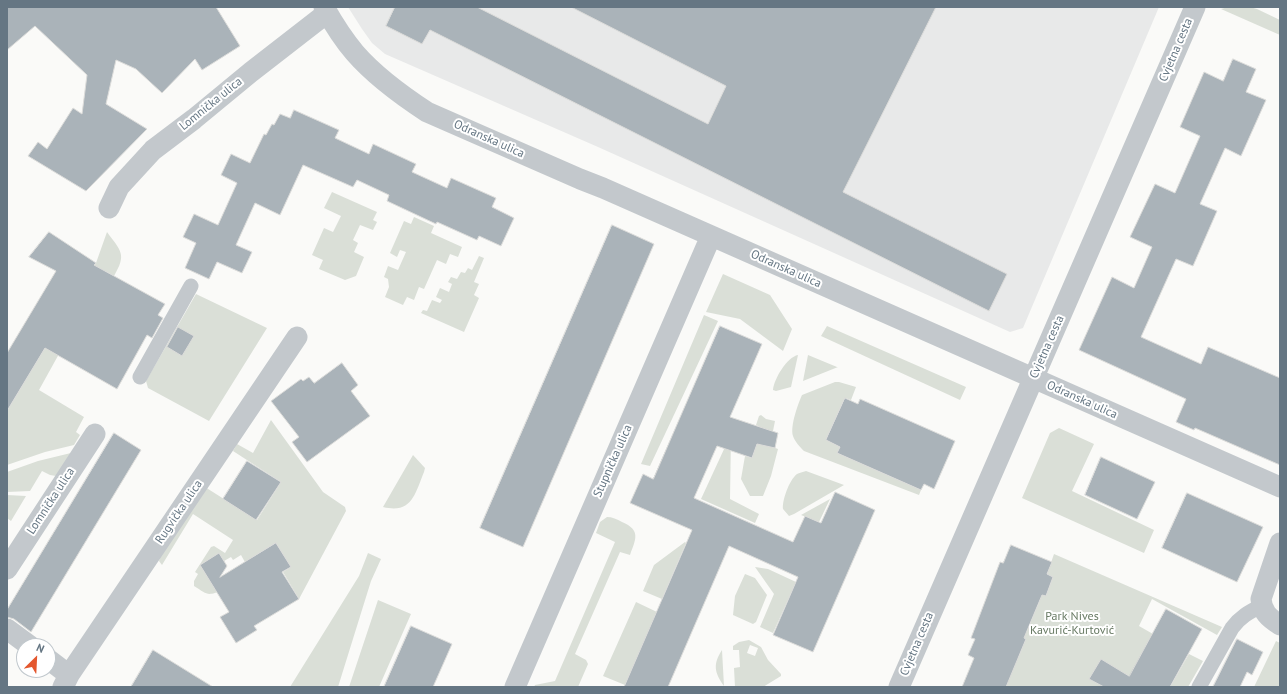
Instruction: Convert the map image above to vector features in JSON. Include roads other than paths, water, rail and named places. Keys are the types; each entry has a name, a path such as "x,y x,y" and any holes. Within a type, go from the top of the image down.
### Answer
{"street":[{"name":"Cvjetna cesta","path":"899,687 980,497 1195,7"},
{"name":"Odranska ulica","path":"325,10 355,53 408,100 427,112 1280,487"},
{"name":"Lomnička ulica","path":"109,208 120,187 153,150 194,119 325,10"},
{"name":"Stupnička ulica","path":"515,687 711,236"},
{"path":"140,377 191,286"},
{"name":"Rugvička ulica","path":"66,681 297,337"},
{"name":"Lomnička ulica","path":"7,569 95,434"},
{"path":"1280,543 1261,599 1261,606 1265,613 1280,625"},
{"path":"1199,687 1238,620 1248,612 1261,606"},
{"path":"7,629 19,638"},
{"path":"56,669 66,681"}],"park label":[{"name":"Park Nives Kavurić-Kurtović","path":"1072,624"}]}
